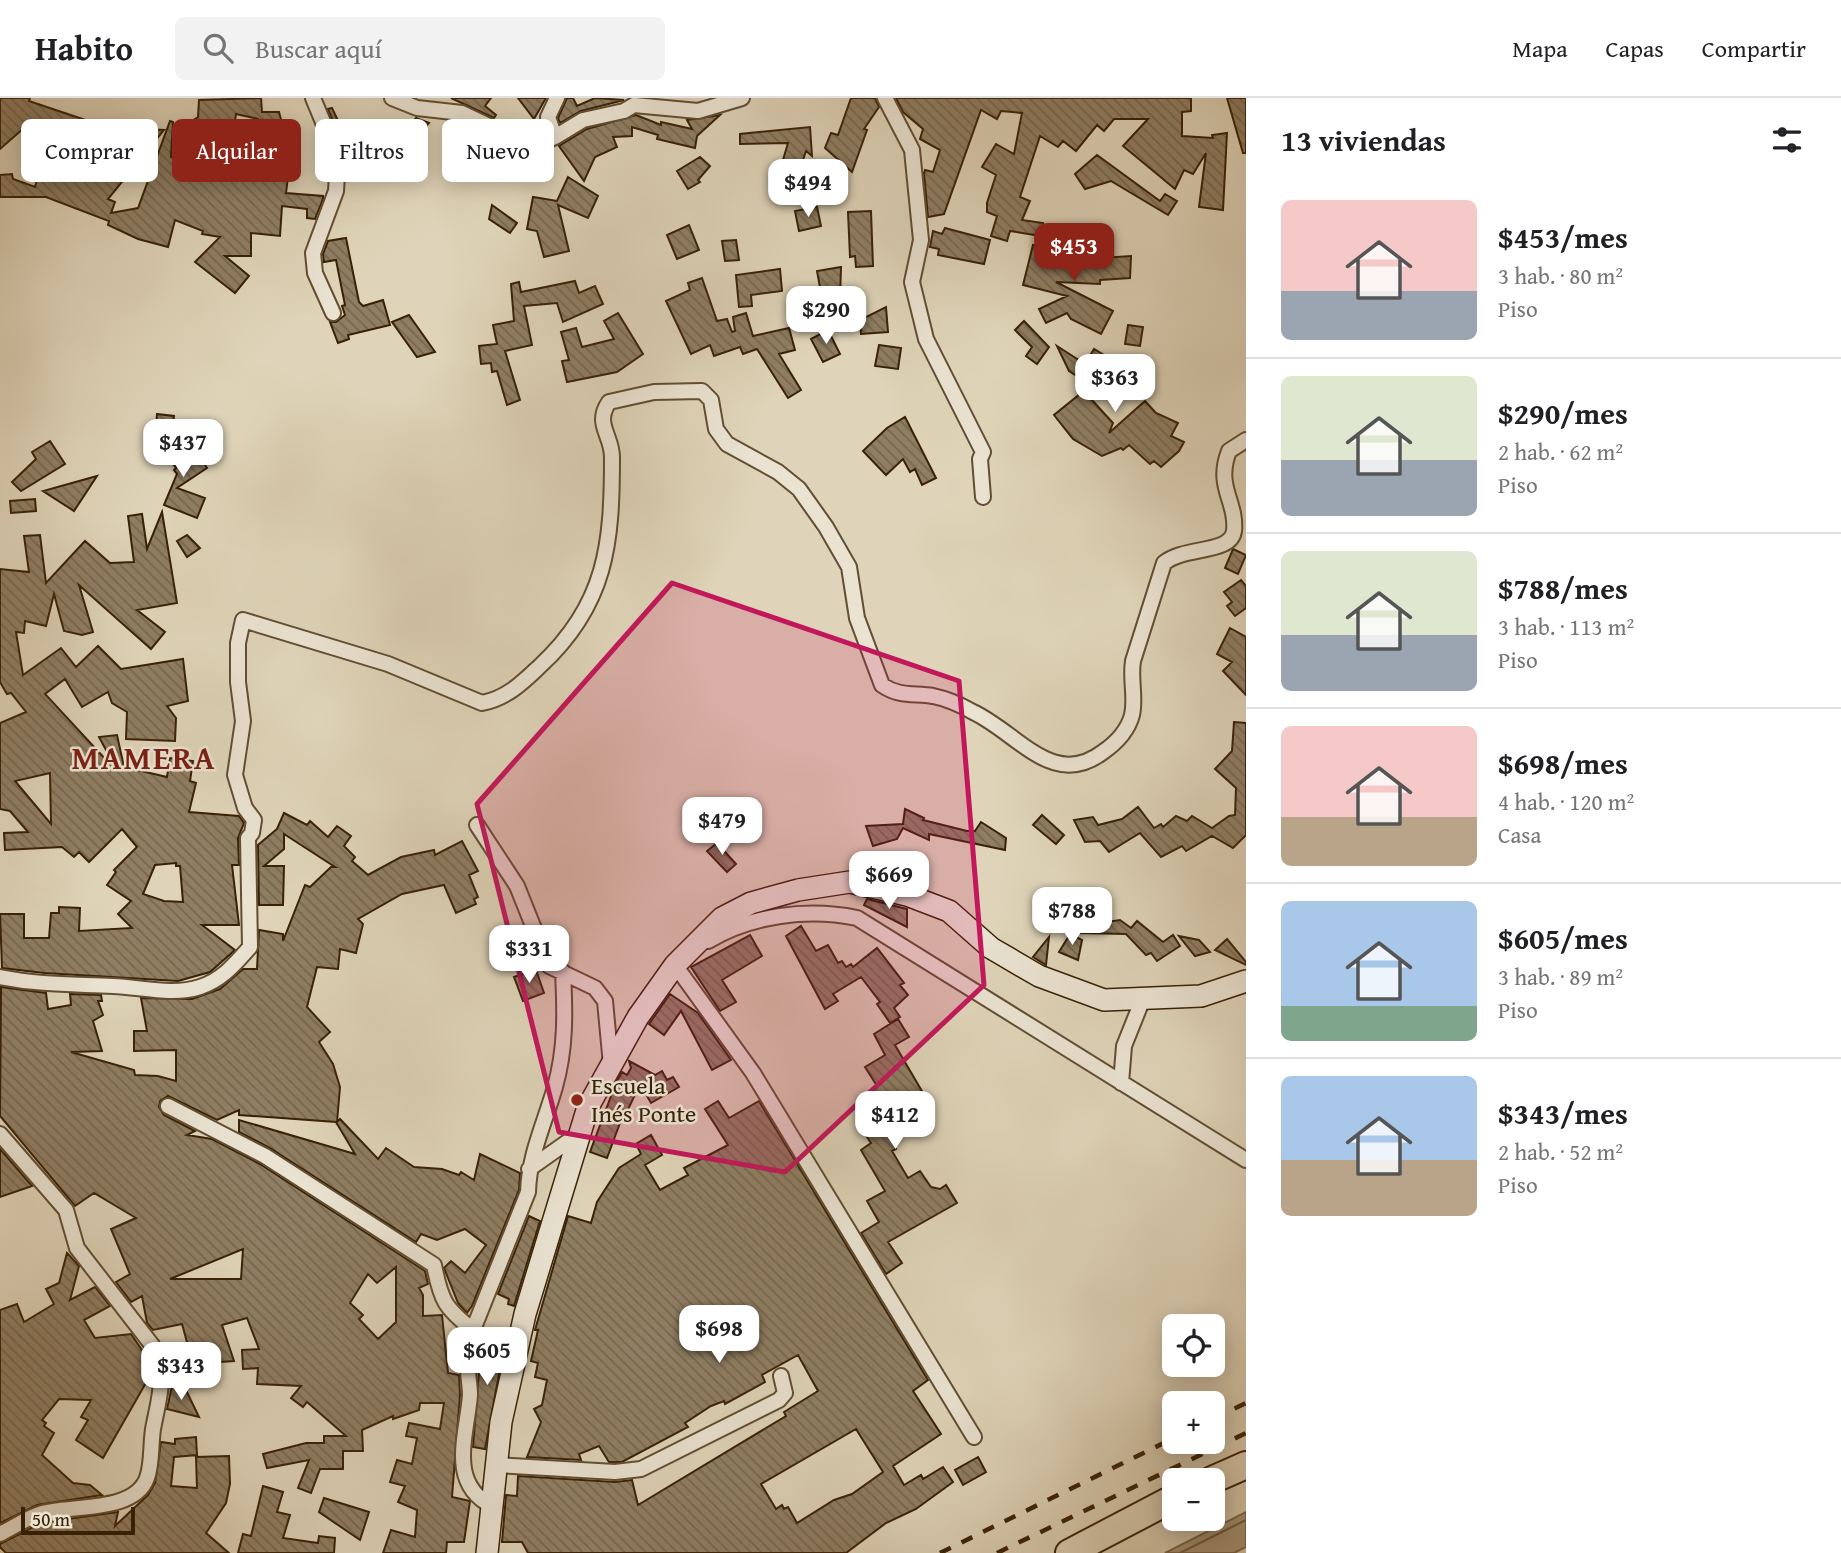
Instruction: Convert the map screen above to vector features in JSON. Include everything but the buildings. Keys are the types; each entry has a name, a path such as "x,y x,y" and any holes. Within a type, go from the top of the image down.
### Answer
{"highway":[{"path":"1225,1474 1246,1465"},
{"path":"1069,1553 1162,1504"}],"street":[{"path":"313,98 338,158 336,191 313,253 315,273 333,313"},
{"path":"393,98 417,108 462,113 527,146 540,146 583,120 624,111 634,105 698,111 743,98"},
{"path":"555,137 548,117 557,98"},
{"path":"886,98 912,150 921,240 912,282 926,339 983,452 980,459 983,497"},
{"path":"0,977 40,985 115,986 168,991 199,988 226,974 250,947 247,838 252,833 254,820 245,808 235,775 243,721 238,682 238,643 243,620 388,664 482,702 496,700 516,689 553,654 582,615 601,576 611,531 612,447 602,427 602,413 609,402 654,392 702,391 711,400 716,429 727,444 778,472 799,489 826,527 849,568 857,618 882,685 903,695 947,700 989,719 1057,766 1071,767 1088,764 1112,746 1127,728 1133,713 1130,678 1133,661 1164,564 1175,554 1224,547 1231,540 1234,529 1222,475 1229,451 1246,440"},
{"path":"477,825 517,886 550,966 595,988 605,1001 611,1065"},
{"path":"692,951 722,918 751,903 798,890 850,882 906,895 949,911 991,948 1039,976 1104,1000 1142,1001 1201,996 1246,981"},
{"path":"488,1553 501,1422 525,1314 588,1107 638,1017 675,965 726,930 793,914 830,912 857,918 1246,1160"},
{"path":"675,965 753,1073 974,1437"},
{"path":"492,1506 476,1498 464,1474 463,1430 470,1395 468,1365 473,1330 528,1192 528,1169 556,1085 566,1031 563,972"},
{"path":"1121,1083 1124,1046 1142,1001"},
{"path":"168,1106 265,1156 434,1265 440,1298 450,1312 473,1330"},
{"path":"528,1169 580,1133"},
{"path":"0,1134 66,1210 77,1248 152,1345 160,1360 163,1377 151,1436 147,1479 131,1496 114,1503 40,1513 0,1534"},
{"path":"496,1465 615,1472 641,1469 779,1400 785,1393 780,1376"}],"highlighted area":[{"path":"672,583 959,681 984,985 785,1172 559,1132 477,804"}],"water":[{"path":"1246,1512 1246,1547 1234,1553 1165,1553 1208,1531 1225,1531 1225,1523"}],"railway":[{"path":"1225,1413 1246,1403"},
{"path":"997,1553 1246,1433"},
{"path":"940,1553 1162,1444"}],"place":[{"name":"Escuela Inés Ponte","path":"577,1100"}],"district":[{"name":"MAMERA","path":"144,758"}]}
